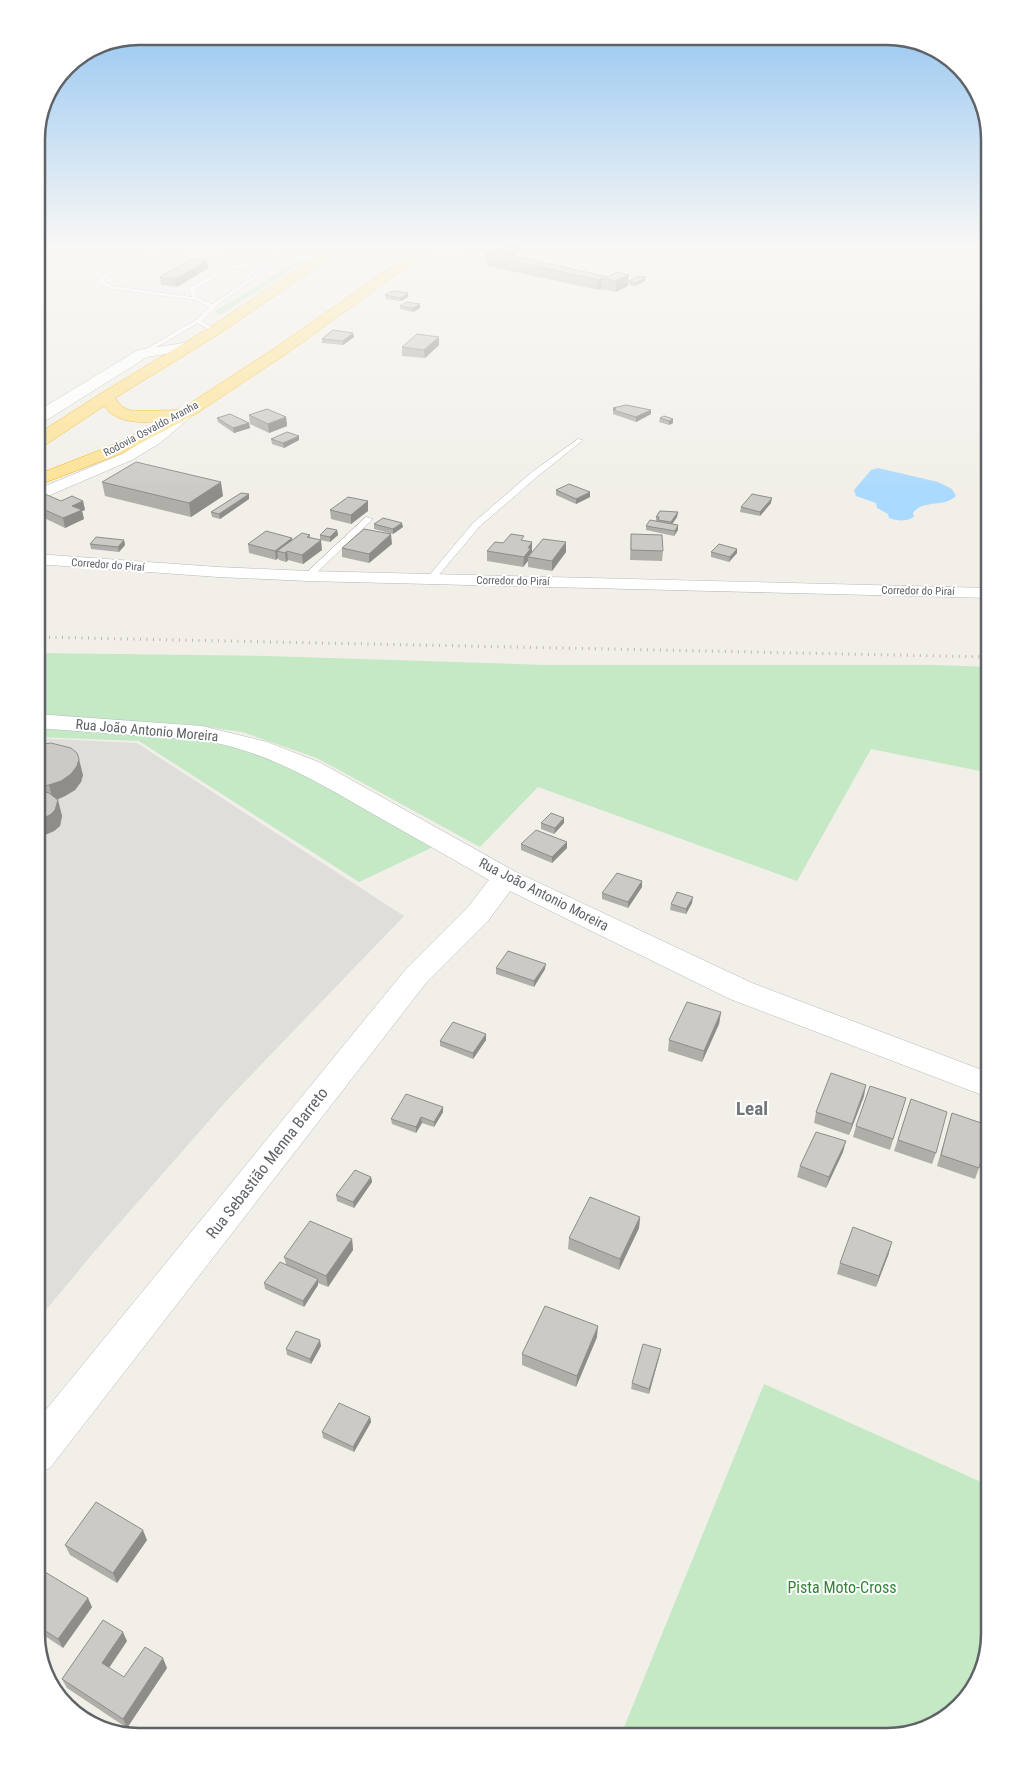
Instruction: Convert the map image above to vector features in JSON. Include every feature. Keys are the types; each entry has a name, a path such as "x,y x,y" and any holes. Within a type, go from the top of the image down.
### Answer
{"highway":[{"path":"45,437 219,328"},
{"name":"Rodovia Osvaldo Aranha","path":"45,477 120,448 187,413 314,328"},
{"path":"106,397 116,410 128,416 144,417 187,413"}],"main road":[{"path":"45,413 143,353 190,346"},
{"name":"Rua João Antonio Moreira","path":"45,722 193,732 224,736 282,755 312,768 506,878 741,991 981,1083"},
{"name":"Rua Sebastião Menna Barreto","path":"45,1443 416,976 478,914 506,878"}],"street":[{"path":"45,492 127,457 155,440 187,413"},
{"name":"Corredor do Piraí","path":"45,560 218,572 308,576 981,592"}],"lane":[{"path":"143,353 186,328"},
{"path":"209,328 214,331"},
{"path":"430,580 476,525 535,474 580,440"},
{"path":"308,576 370,519"}],"shaded area":[{"path":"45,738 137,743 404,916 229,1098 94,1252 45,1311"}],"green space":[{"path":"45,653 267,656 547,665 981,667 981,771 871,749 797,881 538,787 480,847 317,758 242,732 185,724 45,717"},
{"path":"45,727 193,734 287,761 433,847 359,882 139,741 45,737"},
{"name":"Pista Moto-Cross","path":"764,1384 981,1482 981,1641 979,1653 971,1676 965,1686 949,1705 939,1712 917,1723 887,1728 624,1728"}],"water":[{"path":"878,468 938,482 952,489 956,496 946,502 922,506 913,513 914,517 907,520 889,518 888,514 877,508 876,503 856,496 854,490 871,470"}],"building":[{"path":"333,330 353,333 343,341 322,339"},
{"path":"417,334 439,337 424,350 402,347"},
{"path":"626,405 651,410 636,417 613,410 616,409 613,408"},
{"path":"267,409 286,417 268,424 249,415"},
{"path":"230,414 249,423 233,428 217,418"},
{"path":"664,416 673,419 669,421 660,418"},
{"path":"287,432 299,436 283,443 271,439"},
{"path":"136,462 221,482 189,503 102,482"},
{"path":"569,484 590,492 576,499 556,490"},
{"path":"241,493 249,494 219,514 211,512"},
{"path":"45,494 61,501 72,496 83,501 72,506 82,510 63,518 45,510"},
{"path":"752,494 772,498 760,512 741,507"},
{"path":"348,497 368,501 351,515 330,510"},
{"path":"660,511 678,512 671,522 658,520 659,517 656,517"},
{"path":"383,518 402,523 393,529 374,524"},
{"path":"650,520 678,525 675,531 646,526"},
{"path":"327,528 337,530 330,537 320,535"},
{"path":"364,529 391,534 369,554 342,548"},
{"path":"266,531 292,538 275,551 248,544"},
{"path":"302,533 310,535 307,537 321,540 302,555 287,551 285,553 277,551"},
{"path":"511,534 524,536 521,540 532,542 528,548 531,548 524,557 487,551 495,542 503,543"},
{"path":"631,534 662,535 663,551 631,550"},
{"path":"96,537 124,540 118,547 90,544"},
{"path":"543,539 566,542 552,561 528,557"},
{"path":"719,544 737,549 730,557 711,552"},
{"path":"51,743 71,748 77,753 79,759 77,766 71,774 61,781 45,786 45,744"},
{"path":"45,792 58,800 55,810 45,817"},
{"path":"551,813 564,818 555,828 541,823"},
{"path":"536,830 567,842 552,857 521,844"},
{"path":"617,873 642,881 628,902 602,893"},
{"path":"677,892 693,897 686,909 671,904"},
{"path":"508,951 546,964 534,981 496,968"},
{"path":"687,1002 721,1012 704,1051 669,1040"},
{"path":"453,1022 486,1034 473,1053 440,1041"},
{"path":"831,1073 866,1085 852,1124 816,1112"},
{"path":"870,1086 906,1098 893,1139 856,1126"},
{"path":"406,1094 443,1107 434,1122 421,1117 416,1127 391,1119"},
{"path":"911,1099 947,1112 936,1153 898,1140"},
{"path":"952,1113 981,1123 981,1160 979,1168 941,1155"},
{"path":"816,1132 846,1141 829,1177 800,1166"},
{"path":"355,1170 371,1177 353,1202 336,1195"},
{"path":"590,1197 640,1217 620,1259 569,1238"},
{"path":"310,1221 352,1239 326,1276 284,1257"},
{"path":"853,1227 892,1242 879,1276 840,1263"},
{"path":"280,1262 318,1279 303,1301 264,1283"},
{"path":"545,1306 598,1326 577,1376 522,1354"},
{"path":"296,1331 320,1340 310,1359 286,1349"},
{"path":"643,1344 661,1349 649,1389 632,1383"},
{"path":"339,1403 370,1417 353,1447 322,1432"},
{"path":"96,1502 143,1530 113,1573 65,1545"},
{"path":"45,1572 88,1598 58,1639 45,1631"},
{"path":"103,1620 123,1632 102,1663 124,1677 145,1647 163,1658 123,1719 62,1679"}],"railway":[{"path":"45,637 981,657"}],"district":[{"name":"Leal","path":"752,1108"}]}
